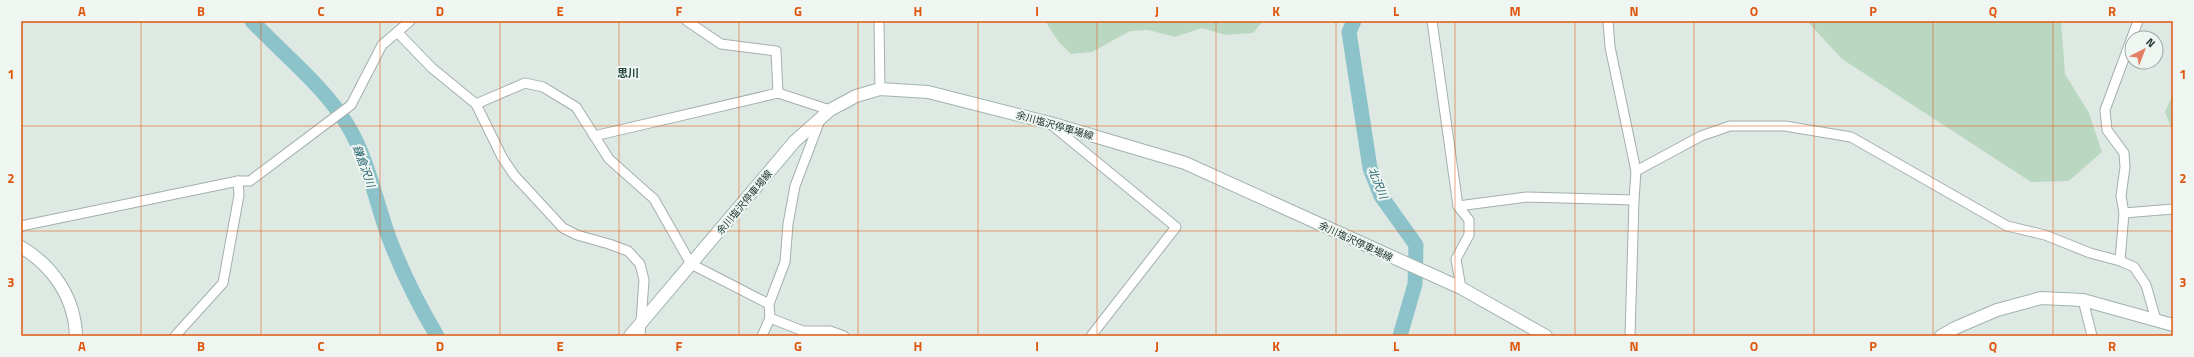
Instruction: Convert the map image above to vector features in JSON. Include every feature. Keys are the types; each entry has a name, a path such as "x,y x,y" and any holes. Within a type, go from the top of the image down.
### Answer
{"main road":[{"name":"余川塩沢停車場線","path":"630,336 795,141 830,110 856,96 880,89 928,92 1050,123 1185,163 1389,257 1461,288 1546,336"},
{"path":"21,247 34,255 51,272 67,294 75,322 76,336"},
{"path":"1941,336 1997,310 2041,298 2083,300 2173,325"}],"street":[{"path":"21,226 238,181 250,181 351,105 382,46 410,21"},
{"path":"687,21 721,44 742,49 776,51 778,93"},
{"path":"879,21 880,89"},
{"path":"1432,21 1458,206 1469,220 1469,235 1456,259 1461,288"},
{"path":"1608,21 1610,47 1636,171 1630,336"},
{"path":"2120,261 2124,213 2121,196 2125,167 2124,153 2107,130 2105,110 2138,21"},
{"path":"398,33 432,68 476,104 502,157 514,174 563,228 577,235 628,251 640,264 644,280 640,336"},
{"path":"476,104 525,83 543,87 576,107 609,159 654,199 691,264 769,304"},
{"path":"594,136 778,93 830,110"},
{"path":"762,336 770,318 769,304 785,262 788,224 794,186 821,118"},
{"path":"1050,123 1176,227 1091,336"},
{"path":"1636,171 1701,136 1730,126 1785,126 1851,137 2007,226 2045,235 2090,253 2120,261 2134,267 2146,285 2156,320"},
{"path":"175,336 223,283 239,195 238,181"},
{"path":"1458,206 1526,197 1634,200"},
{"path":"2124,213 2173,209"},
{"path":"2083,300 2092,336"},
{"path":"770,318 803,331 830,331 844,336"}],"green space":[{"path":"1045,21 1263,21 1253,33 1226,35 1202,28 1175,37 1148,30 1130,31 1092,52 1071,54 1058,41"},
{"path":"1807,21 2061,21 2065,74 2089,113 2102,152 2069,181 2031,182 1842,59"},
{"path":"2173,94 2173,132 2165,112"}],"waterway":[{"name":"鎌倉沢川","path":"252,21 316,84 348,126 366,165 388,235 398,261 437,336"},
{"name":"北沢川","path":"1354,21 1349,32 1370,168 1381,196 1416,245 1415,284 1400,336"}],"district":[{"name":"思川","path":"628,73"}]}
